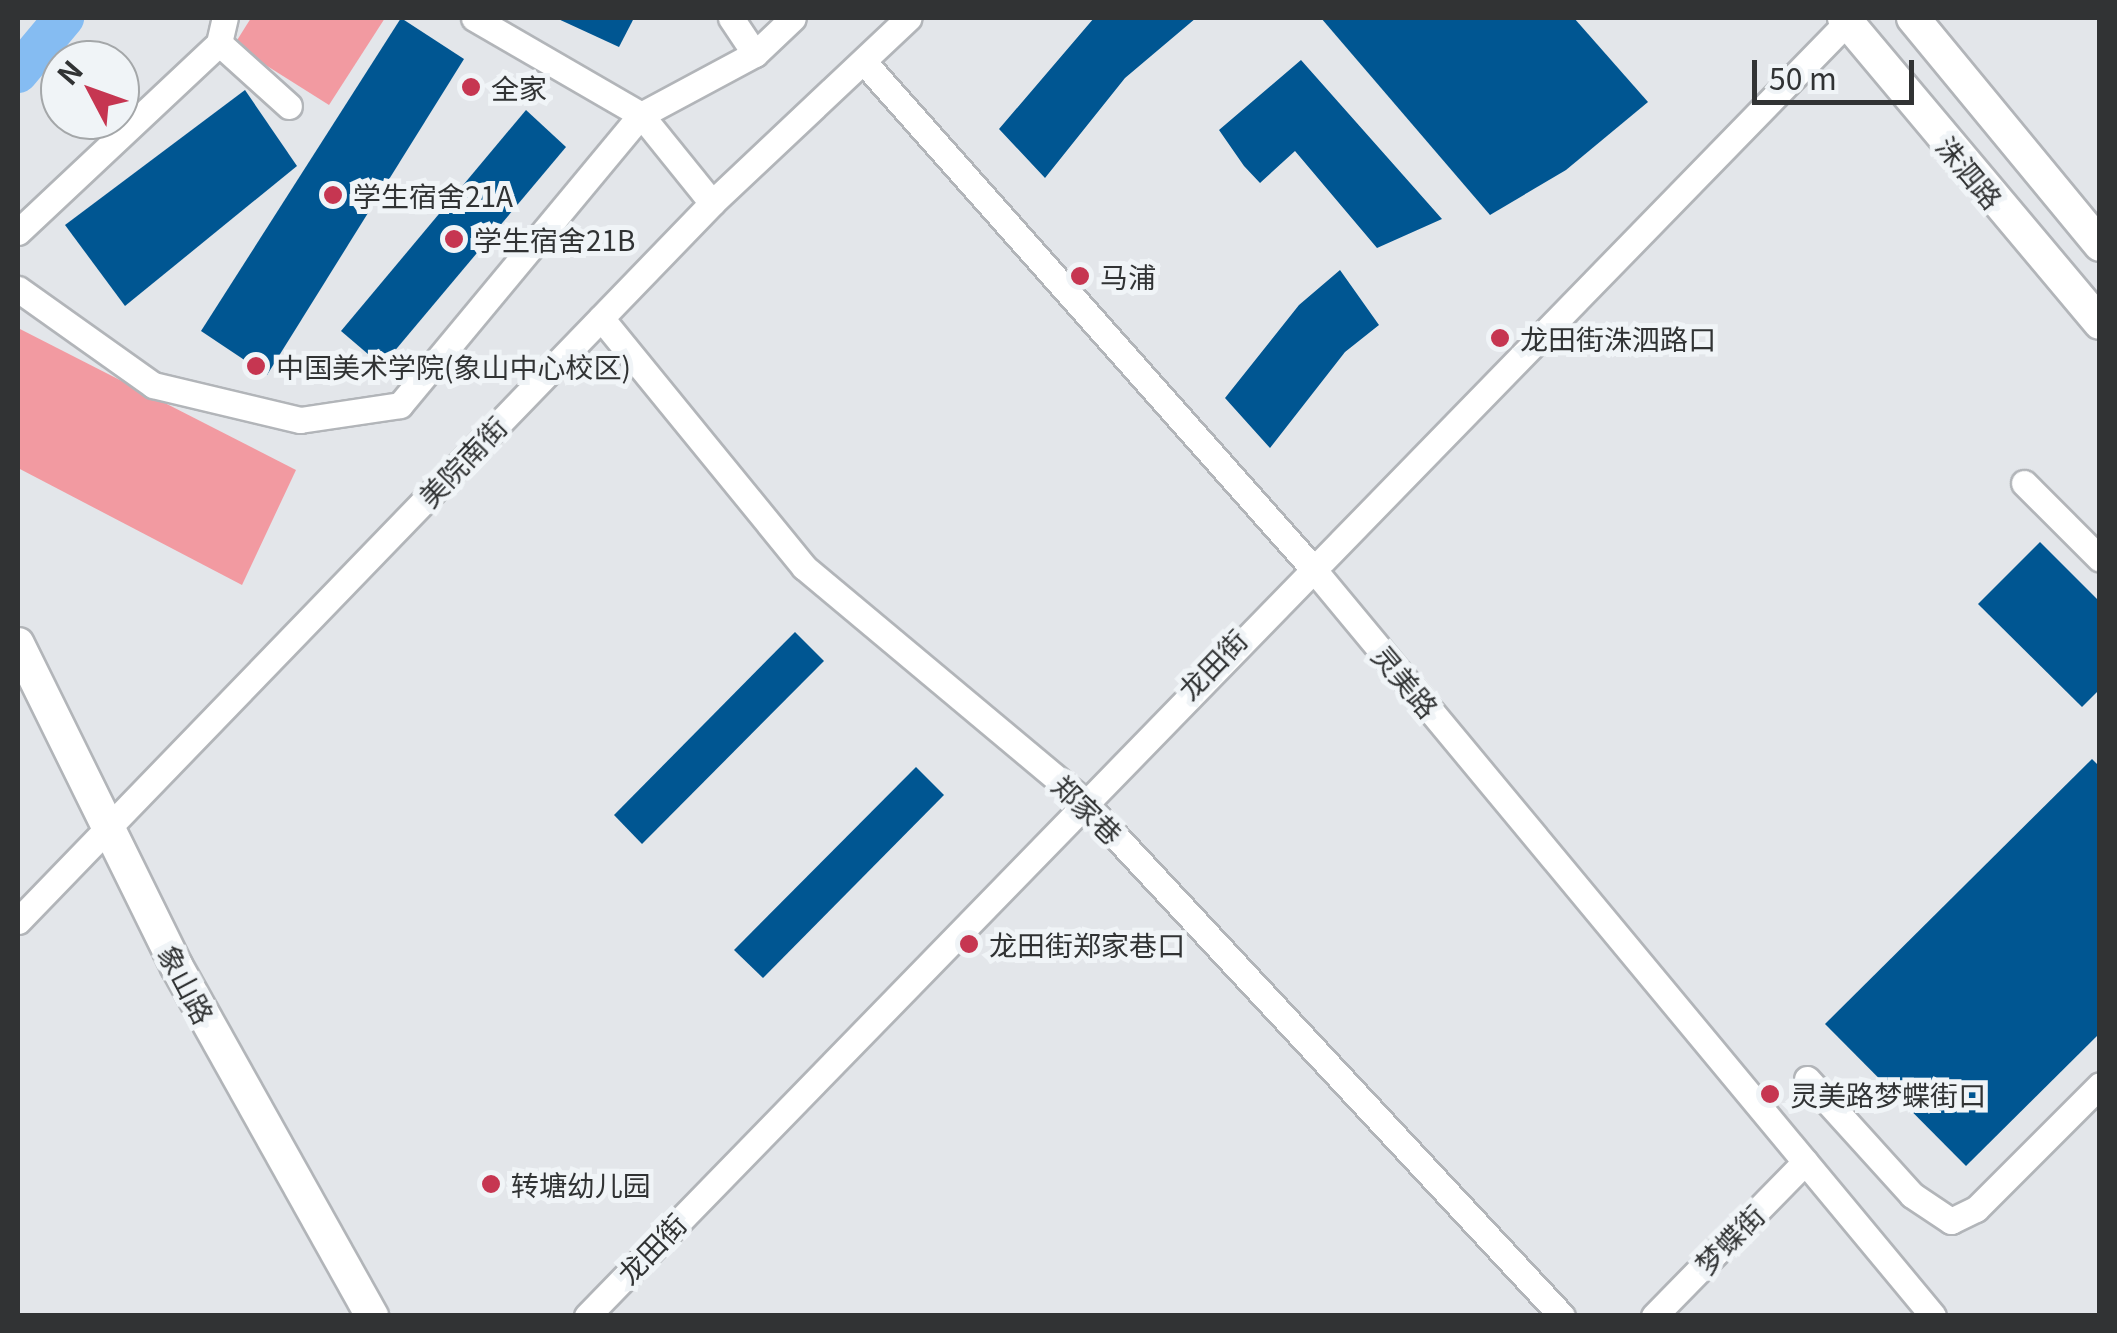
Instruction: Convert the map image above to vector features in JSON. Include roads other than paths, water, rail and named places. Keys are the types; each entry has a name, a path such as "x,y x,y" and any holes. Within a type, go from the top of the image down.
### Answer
{"main road":[{"name":"洙泗路","path":"1912,18 2100,245"},
{"name":"洙泗路","path":"1848,19 2100,323"},
{"name":"象山路","path":"18,644 108,825 372,1316"}],"street":[{"path":"18,232 219,43 226,18"},
{"path":"474,18 641,116 712,204"},
{"path":"730,18 755,54"},
{"path":"18,289 153,385 300,420 400,405 641,116 755,54 793,18"},
{"name":"美院南街","path":"18,921 712,204 908,18"},
{"name":"龙田街","path":"586,1316 1309,564 1848,19"},
{"path":"219,43 289,106"},
{"name":"灵美路","path":"864,61 1309,564 1933,1316"},
{"name":"郑家巷","path":"602,318 804,567 1081,799 1562,1316"},
{"path":"2024,483 2100,559"},
{"path":"1806,1079 1912,1195 1950,1221 1976,1209 2100,1085"},
{"name":"梦蝶街","path":"1654,1316 1805,1162"}],"waterway":[{"path":"18,73 64,18"}],"place":[{"name":"全家","path":"471,87"},
{"name":"学生宿舍21A","path":"333,195"},
{"name":"学生宿舍21B","path":"454,239"},
{"name":"马浦","path":"1080,276"},
{"name":"龙田街洙泗路口","path":"1500,338"},
{"name":"中国美术学院(象山中心校区)","path":"256,366"},
{"name":"龙田街郑家巷口","path":"969,944"},
{"name":"灵美路梦蝶街口","path":"1770,1094"},
{"name":"转塘幼儿园","path":"491,1184"}]}
